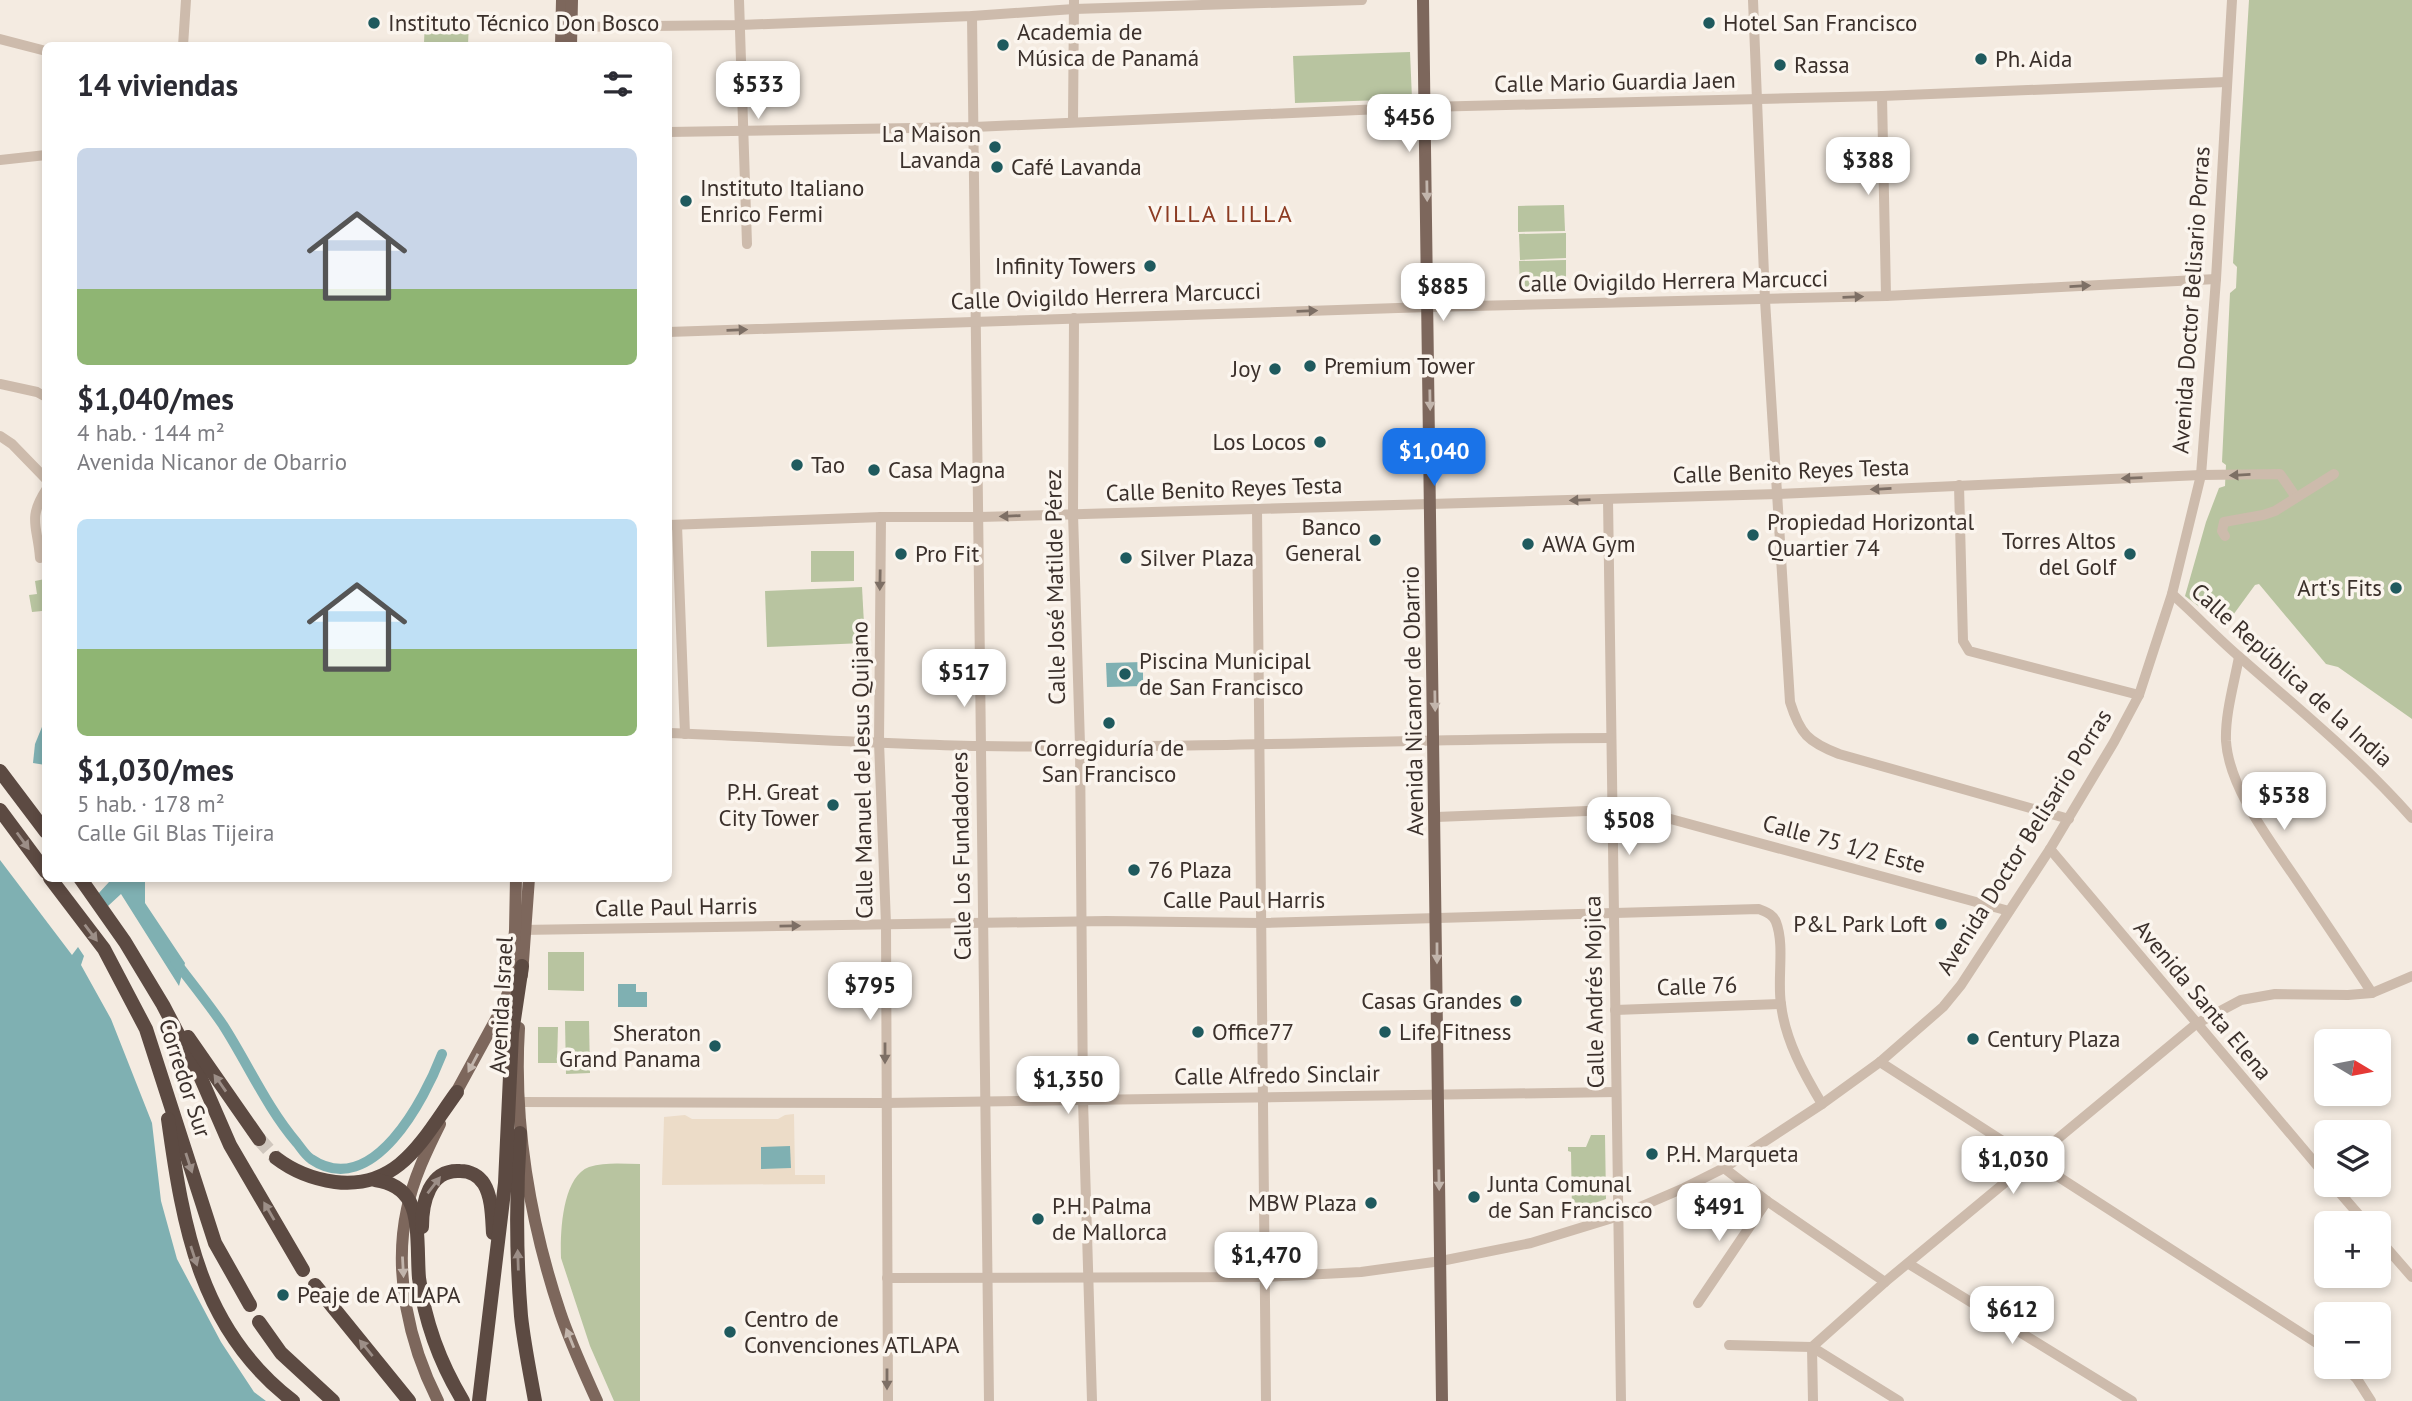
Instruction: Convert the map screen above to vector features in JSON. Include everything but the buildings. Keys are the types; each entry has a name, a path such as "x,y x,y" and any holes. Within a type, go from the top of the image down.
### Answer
{"highway":[{"path":"0,771 42,827"},
{"path":"0,810 42,867"},
{"name":"Corredor Sur","path":"53,882 104,949 146,1029 215,1243 250,1305"},
{"name":"Corredor Sur","path":"82,882 125,942 163,1005 200,1076 230,1145 303,1270"},
{"path":"471,1401 490,1260 505,1183 512,1033 522,966"},
{"path":"478,1401 496,1235 510,988"},
{"path":"163,1005 259,1139"},
{"path":"161,1069 178,1187 194,1259 210,1297 238,1342 259,1371 293,1401"},
{"path":"276,1158 288,1167 321,1180 375,1180 387,1175 406,1160 457,1092"},
{"path":"520,1133 517,1193 519,1280 522,1319 535,1401"},
{"path":"422,1299 422,1212 427,1193 437,1179 447,1173 460,1171 478,1177 489,1195 496,1235"},
{"path":"375,1180 398,1188 409,1200 413,1211 422,1299 435,1346 463,1401"},
{"path":"315,1286 409,1401"},
{"path":"259,1322 281,1353 333,1401"}],"main road":[{"path":"562,0 570,42"},
{"path":"562,42 572,0"},
{"name":"Avenida Nicanor de Obarrio","path":"1423,0 1432,504 1442,1401"},
{"name":"Avenida Israel","path":"516,882 522,966 519,1034 520,1133 543,1256 560,1314 597,1401"},
{"name":"Avenida Israel","path":"520,930 527,882"},
{"path":"438,1401 416,1353 404,1292 402,1241 409,1200 435,1134 501,1010 510,988 520,930"}],"street":[{"path":"183,42 186,0"},
{"path":"739,0 747,244"},
{"path":"566,28 740,25 972,16 1074,4 1362,0"},
{"path":"1753,0 1765,300 1777,494 1790,702 1798,727 1815,744 1839,754 2069,819"},
{"name":"Avenida Doctor Belisario Porras","path":"887,1278 1265,1277 1361,1272 1441,1261 1531,1243 1619,1216 1724,1168 1822,1104 1880,1062 1943,1007 1961,985 2069,819 2139,695 2172,594 2201,475 2216,279 2232,0"},
{"path":"1073,121 1074,4"},
{"name":"Calle Los Fundadores","path":"972,16 989,1401"},
{"path":"0,39 42,50"},
{"name":"Calle Mario Guardia Jaen","path":"672,132 974,127 1426,107 1757,100 2227,82"},
{"path":"1882,96 1886,296"},
{"path":"0,160 42,155"},
{"name":"Calle Ovigildo Herrera Marcucci","path":"672,332 1428,307 1886,296 2216,279"},
{"name":"Calle José Matilde Pérez","path":"1074,318 1073,514 1080,745 1083,1100 1092,1401"},
{"path":"0,384 42,395"},
{"path":"0,436 12,444 42,476"},
{"name":"Calle Benito Reyes Testa","path":"673,525 881,517 979,517 1777,494 2201,475 2280,474 2296,497"},
{"path":"2225,536 2222,531 2224,522 2276,511 2334,474"},
{"path":"1959,485 1963,640 1969,651 2139,695"},
{"path":"40,558 33,519 42,496"},
{"name":"Calle Andrés Mojica","path":"1608,499 1621,1401"},
{"path":"1256,509 1266,1401"},
{"name":"Calle Manuel de Jesus Quijano","path":"881,517 879,742 886,924 888,1401"},
{"path":"673,525 685,734"},
{"name":"Calle República de la India","path":"2172,594 2239,657 2321,727 2391,794 2412,818"},
{"path":"2239,657 2228,715 2226,741 2230,766 2248,804 2271,841 2372,993"},
{"path":"672,733 980,746 1259,745 1435,739 1611,738"},
{"path":"1436,817 1612,810"},
{"name":"Calle 75 1/2 Este","path":"1667,818 2010,911"},
{"name":"Avenida Santa Elena","path":"2050,849 2314,1162"},
{"name":"Calle Paul Harris","path":"520,930 1082,922 1261,923 1759,909 1770,914 1776,923 1781,1004 1793,1049 1822,1104"},
{"path":"1813,1401 1812,1347 1885,1282 2196,1024 2241,1000 2264,996 2372,993 2412,976"},
{"name":"Calle 76","path":"1615,1010 1781,1004"},
{"path":"1880,1062 2314,1341"},
{"name":"Calle Alfredo Sinclair","path":"519,1102 885,1102 1616,1091"},
{"path":"1724,1168 1885,1282"},
{"path":"2343,1197 2356,1211"},
{"path":"1698,1303 1767,1201"},
{"path":"2391,1253 2412,1277"},
{"path":"1909,1264 2132,1401"},
{"path":"1728,1345 1812,1347 1899,1401"},
{"path":"2357,1379 2371,1401"}],"green space":[{"path":"2249,0 2412,0 2412,719 2338,667 2326,664 2259,584 2255,585 2225,626 2185,596 2206,522 2219,488 2225,486 2226,465 2222,462 2230,293 2236,288 2237,267 2233,263"},
{"path":"425,19 469,21 468,42 424,42"},
{"path":"1410,52 1412,99 1295,103 1293,56"},
{"path":"1564,205 1565,231 1518,232 1518,206"},
{"path":"1566,233 1566,258 1520,260 1519,234"},
{"path":"1566,260 1566,286 1520,287 1519,261"},
{"path":"811,551 854,551 854,581 811,582"},
{"path":"42,580 42,611 32,612 29,595 37,594 35,581"},
{"path":"862,587 865,643 767,647 765,591"},
{"path":"548,952 584,952 584,991 548,990"},
{"path":"565,1021 589,1021 590,1073 566,1074"},
{"path":"538,1027 558,1027 557,1063 538,1063"},
{"path":"1591,1135 1605,1135 1606,1199 1572,1211 1571,1152 1568,1147 1586,1147"},
{"path":"601,1164 640,1164 640,1401 614,1401 590,1346 561,1258 562,1221 568,1194 580,1173"}],"shaded area":[{"path":"794,1114 795,1175 825,1175 825,1184 662,1185 664,1117 685,1115 692,1119 778,1119"}],"water":[{"name":"Piscina Municipal de San Francisco","path":"1143,662 1143,686 1107,687 1106,663"},
{"path":"42,727 42,764 33,763 35,744"},
{"path":"0,860 72,955 78,947 84,956 81,965 111,1019 152,1123 161,1201 177,1259 221,1342 254,1392 266,1401 0,1401"},
{"path":"109,882 145,882 145,903 185,963 179,986 121,894 108,906 98,894"},
{"path":"618,984 636,984 636,992 647,992 647,1007 618,1007"},
{"path":"790,1146 791,1168 761,1169 761,1147"}],"waterway":[{"path":"175,961 223,1025 286,1129 309,1158 334,1168 355,1167 375,1156 393,1139 423,1095 442,1054"}],"tunnel":[{"path":"259,1139 276,1158"}],"place":[{"name":"Instituto Técnico Don Bosco","path":"374,23"},
{"name":"Hotel San Francisco","path":"1709,23"},
{"name":"Academia de Música de Panamá","path":"1003,45"},
{"name":"Ph. Aida","path":"1981,59"},
{"name":"Rassa","path":"1780,65"},
{"name":"La Maison Lavanda","path":"995,147"},
{"name":"Café Lavanda","path":"997,167"},
{"name":"Instituto Italiano Enrico Fermi","path":"686,201"},
{"name":"Infinity Towers","path":"1150,266"},
{"name":"Premium Tower","path":"1310,366"},
{"name":"Joy","path":"1275,369"},
{"name":"Los Locos","path":"1320,442"},
{"name":"Tao","path":"797,465"},
{"name":"Casa Magna","path":"874,470"},
{"name":"Propiedad Horizontal Quartier 74","path":"1753,535"},
{"name":"Banco General","path":"1375,540"},
{"name":"AWA Gym","path":"1528,544"},
{"name":"Pro Fit","path":"901,554"},
{"name":"Torres Altos del Golf","path":"2130,554"},
{"name":"Silver Plaza","path":"1126,558"},
{"name":"Art's Fits","path":"2396,588"},
{"name":"Piscina Municipal de San Francisco","path":"1125,674"},
{"name":"Corregiduría de San Francisco","path":"1109,723"},
{"name":"P.H. Great City Tower","path":"833,805"},
{"name":"76 Plaza","path":"1134,870"},
{"name":"P&L Park Loft","path":"1941,924"},
{"name":"Casas Grandes","path":"1516,1001"},
{"name":"Office77","path":"1198,1032"},
{"name":"Life Fitness","path":"1385,1032"},
{"name":"Century Plaza","path":"1973,1039"},
{"name":"Sheraton Grand Panama","path":"715,1046"},
{"name":"P.H. Marqueta","path":"1652,1154"},
{"name":"Junta Comunal de San Francisco","path":"1474,1197"},
{"name":"MBW Plaza","path":"1371,1203"},
{"name":"P.H. Palma de Mallorca","path":"1038,1219"},
{"name":"Peaje de ATLAPA","path":"283,1295"},
{"name":"Centro de Convenciones ATLAPA","path":"730,1332"}],"district":[{"name":"VILLA LILLA","path":"1221,214"}]}
